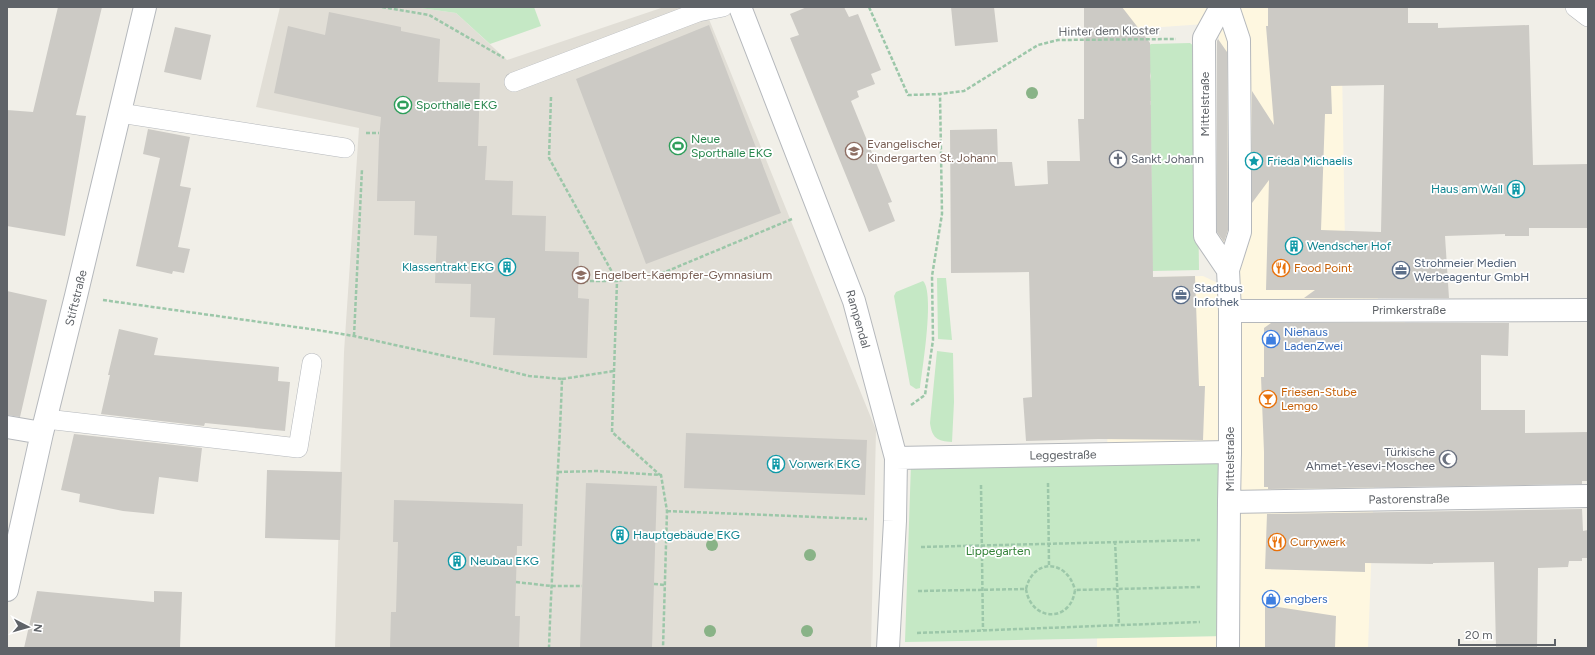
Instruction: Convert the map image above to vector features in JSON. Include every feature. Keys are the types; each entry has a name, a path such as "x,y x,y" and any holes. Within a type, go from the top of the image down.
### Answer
{"street":[{"name":"Stiftstraße","path":"7,590 44,426 145,7"},
{"name":"Rampendal","path":"740,7 854,301 896,458 895,521 889,641"},
{"name":"Mittelstraße","path":"1221,7 1204,38 1205,236 1228,270"},
{"name":"Mittelstraße","path":"1228,7 1239,40 1240,216 1240,232 1228,270 1230,311 1228,648"},
{"name":"Primkerstraße","path":"1230,311 1588,310"},
{"path":"7,426 44,426"},
{"name":"Leggestraße","path":"896,458 1230,452"},
{"name":"Pastorenstraße","path":"1229,502 1588,496"}],"lane":[{"path":"514,82 698,12 723,7"},
{"path":"1574,7 1588,17"},
{"path":"120,113 345,148"},
{"path":"44,426 298,448 312,363"}],"path":[{"path":"382,7 429,15 543,71 549,158 617,281 612,432 661,475 667,511 663,648"},
{"name":"Hinter dem Kloster","path":"869,7 908,94 940,94 964,91 1038,45 1058,40 1204,38"},
{"path":"887,424 925,395 933,340 932,276 942,214 940,94"},
{"path":"363,132 379,133"},
{"path":"354,336 362,164"},
{"path":"578,281 617,281 665,272 818,208"},
{"path":"76,296 354,336 529,376 562,379 614,372"},
{"path":"549,648 562,379"},
{"path":"1047,455 1049,566"},
{"path":"980,456 983,630"},
{"path":"558,472 597,471 661,475"},
{"path":"667,511 895,521"},
{"path":"893,547 1049,545 1115,541 1229,540"},
{"path":"1115,541 1119,625"},
{"path":"1049,566 1061,569 1067,573 1072,579 1075,590 1074,596 1066,608 1057,614 1048,614 1036,610 1028,598 1026,589 1030,578 1035,572 1049,566"},
{"path":"516,582 551,586 582,586"},
{"path":"654,584 665,585"},
{"path":"1075,590 1229,586"},
{"path":"891,592 1026,589"},
{"path":"889,641 983,630 1228,621"}],"shaded area":[{"name":"Engelbert-Kaempfer-Gymnasium","path":"280,7 413,7 456,13 507,60 664,7 704,7 876,430 871,648 335,648 344,352 359,128 256,107"},
{"path":"1103,7 1341,7 1345,245 1378,243 1378,315 1405,315 1403,381 1378,382 1368,648 1097,648 1097,638 1225,636 1107,461 1110,278 1203,276 1220,284 1219,23 1105,31"}],"green space":[{"path":"413,7 534,7 541,26 490,44 456,13"},
{"path":"1190,43 1195,47 1196,51 1199,270 1152,271 1151,132 1146,106 1151,105 1151,101 1146,101 1151,76 1150,72 1146,72 1146,48 1151,44"},
{"path":"937,278 946,278 952,340 938,339"},
{"path":"923,281 928,300 927,332 920,388 916,389 910,385 894,296 896,292"},
{"path":"937,351 953,353 954,402 952,442 939,440 936,438 932,432 930,423"},
{"name":"Lippegarten","path":"1222,460 1225,636 905,642 911,464"}],"building":[{"path":"58,7 102,7 76,115 86,116 65,236 7,226 7,110 33,112"},
{"name":"Evangelischer Kindergarten St. Johann","path":"807,7 844,7 849,17 858,14 881,70 871,74 875,84 857,91 859,97 851,101 892,202 888,203 895,221 869,232 790,38 799,35 790,14"},
{"path":"951,7 994,7 998,42 955,46"},
{"path":"1084,7 1122,7 1150,43 1153,277 1195,276 1199,386 1205,386 1203,440 1098,439 1026,441 1023,398 1032,397 1029,272 951,273 950,130 997,129 998,162 1012,162 1015,186 1048,184 1047,161 1080,161 1078,119 1084,119"},
{"path":"1268,7 1408,7 1408,23 1438,23 1438,28 1529,25 1533,165 1588,164 1588,228 1529,228 1529,236 1505,236 1505,234 1445,236 1449,298 1304,298 1315,290 1266,290 1269,180 1252,203 1252,91 1274,125 1266,26 1268,26","holes":["1384,85 1381,232 1321,230 1325,114 1332,114 1331,86"]},
{"path":"329,12 401,27 401,31 440,39 438,82 480,83 478,146 487,146 485,180 513,181 512,215 546,216 545,251 579,252 578,298 589,299 587,358 493,355 495,318 470,317 471,284 435,283 437,236 414,235 415,201 377,201 381,117 274,93 288,26 325,35"},
{"name":"Neue Sporthalle EKG","path":"709,25 781,213 646,264 576,79"},
{"path":"175,27 211,35 201,80 164,72"},
{"path":"1218,39 1227,52 1228,230 1224,242 1217,232"},
{"path":"148,129 190,137 180,186 191,188 178,247 190,249 184,273 173,271 172,274 136,266 160,158 143,154"},
{"path":"7,291 47,300 20,417 7,415"},
{"path":"1271,323 1509,323 1508,356 1481,355 1481,410 1525,410 1525,433 1588,432 1588,481 1582,481 1582,484 1268,489 1268,487 1264,487 1261,377 1264,377 1264,328"},
{"path":"119,329 158,338 154,355 279,367 278,381 290,382 285,431 205,423 204,426 101,414 110,375 108,375"},
{"name":"Vorwerk EKG","path":"686,433 867,440 865,495 684,488"},
{"path":"74,434 202,448 198,482 159,477 154,514 123,511 79,502 80,494 61,490"},
{"path":"267,470 342,472 340,540 265,538"},
{"name":"Hauptgebäude EKG","path":"586,483 657,486 652,648 580,648"},
{"name":"Neubau EKG","path":"394,500 523,504 522,546 517,546 515,616 520,616 519,648 390,648 391,612 396,612 398,542 393,542"},
{"path":"1582,509 1583,531 1588,530 1588,558 1582,558 1582,561 1569,561 1568,567 1538,568 1537,648 1496,648 1494,562 1433,564 1365,563 1365,572 1265,569 1267,514"},
{"path":"37,591 154,602 154,591 182,592 180,648 24,648"},
{"path":"1265,605 1336,616 1335,648 1265,648"}],"place":[{"name":"Sporthalle EKG","path":"403,105"},
{"name":"Neue Sporthalle EKG","path":"678,146"},
{"name":"Evangelischer Kindergarten St. Johann","path":"854,151"},
{"name":"Sankt Johann","path":"1118,159"},
{"name":"Frieda Michaelis","path":"1254,161"},
{"name":"Haus am Wall","path":"1516,189"},
{"name":"Wendscher Hof","path":"1294,246"},
{"name":"Klassentrakt EKG","path":"507,267"},
{"name":"Food Point","path":"1281,268"},
{"name":"Strohmeier Medien Werbeagentur GmbH","path":"1401,270"},
{"name":"Engelbert-Kaempfer-Gymnasium","path":"581,275"},
{"name":"Stadtbus Infothek","path":"1181,295"},
{"name":"Niehaus LadenZwei","path":"1271,339"},
{"name":"Friesen-Stube Lemgo","path":"1268,399"},
{"name":"Türkische Ahmet-Yesevi-Moschee","path":"1448,459"},
{"name":"Vorwerk EKG","path":"776,464"},
{"name":"Hauptgebäude EKG","path":"620,535"},
{"name":"Currywerk","path":"1277,542"},
{"name":"Neubau EKG","path":"457,561"},
{"name":"engbers","path":"1271,599"}]}
